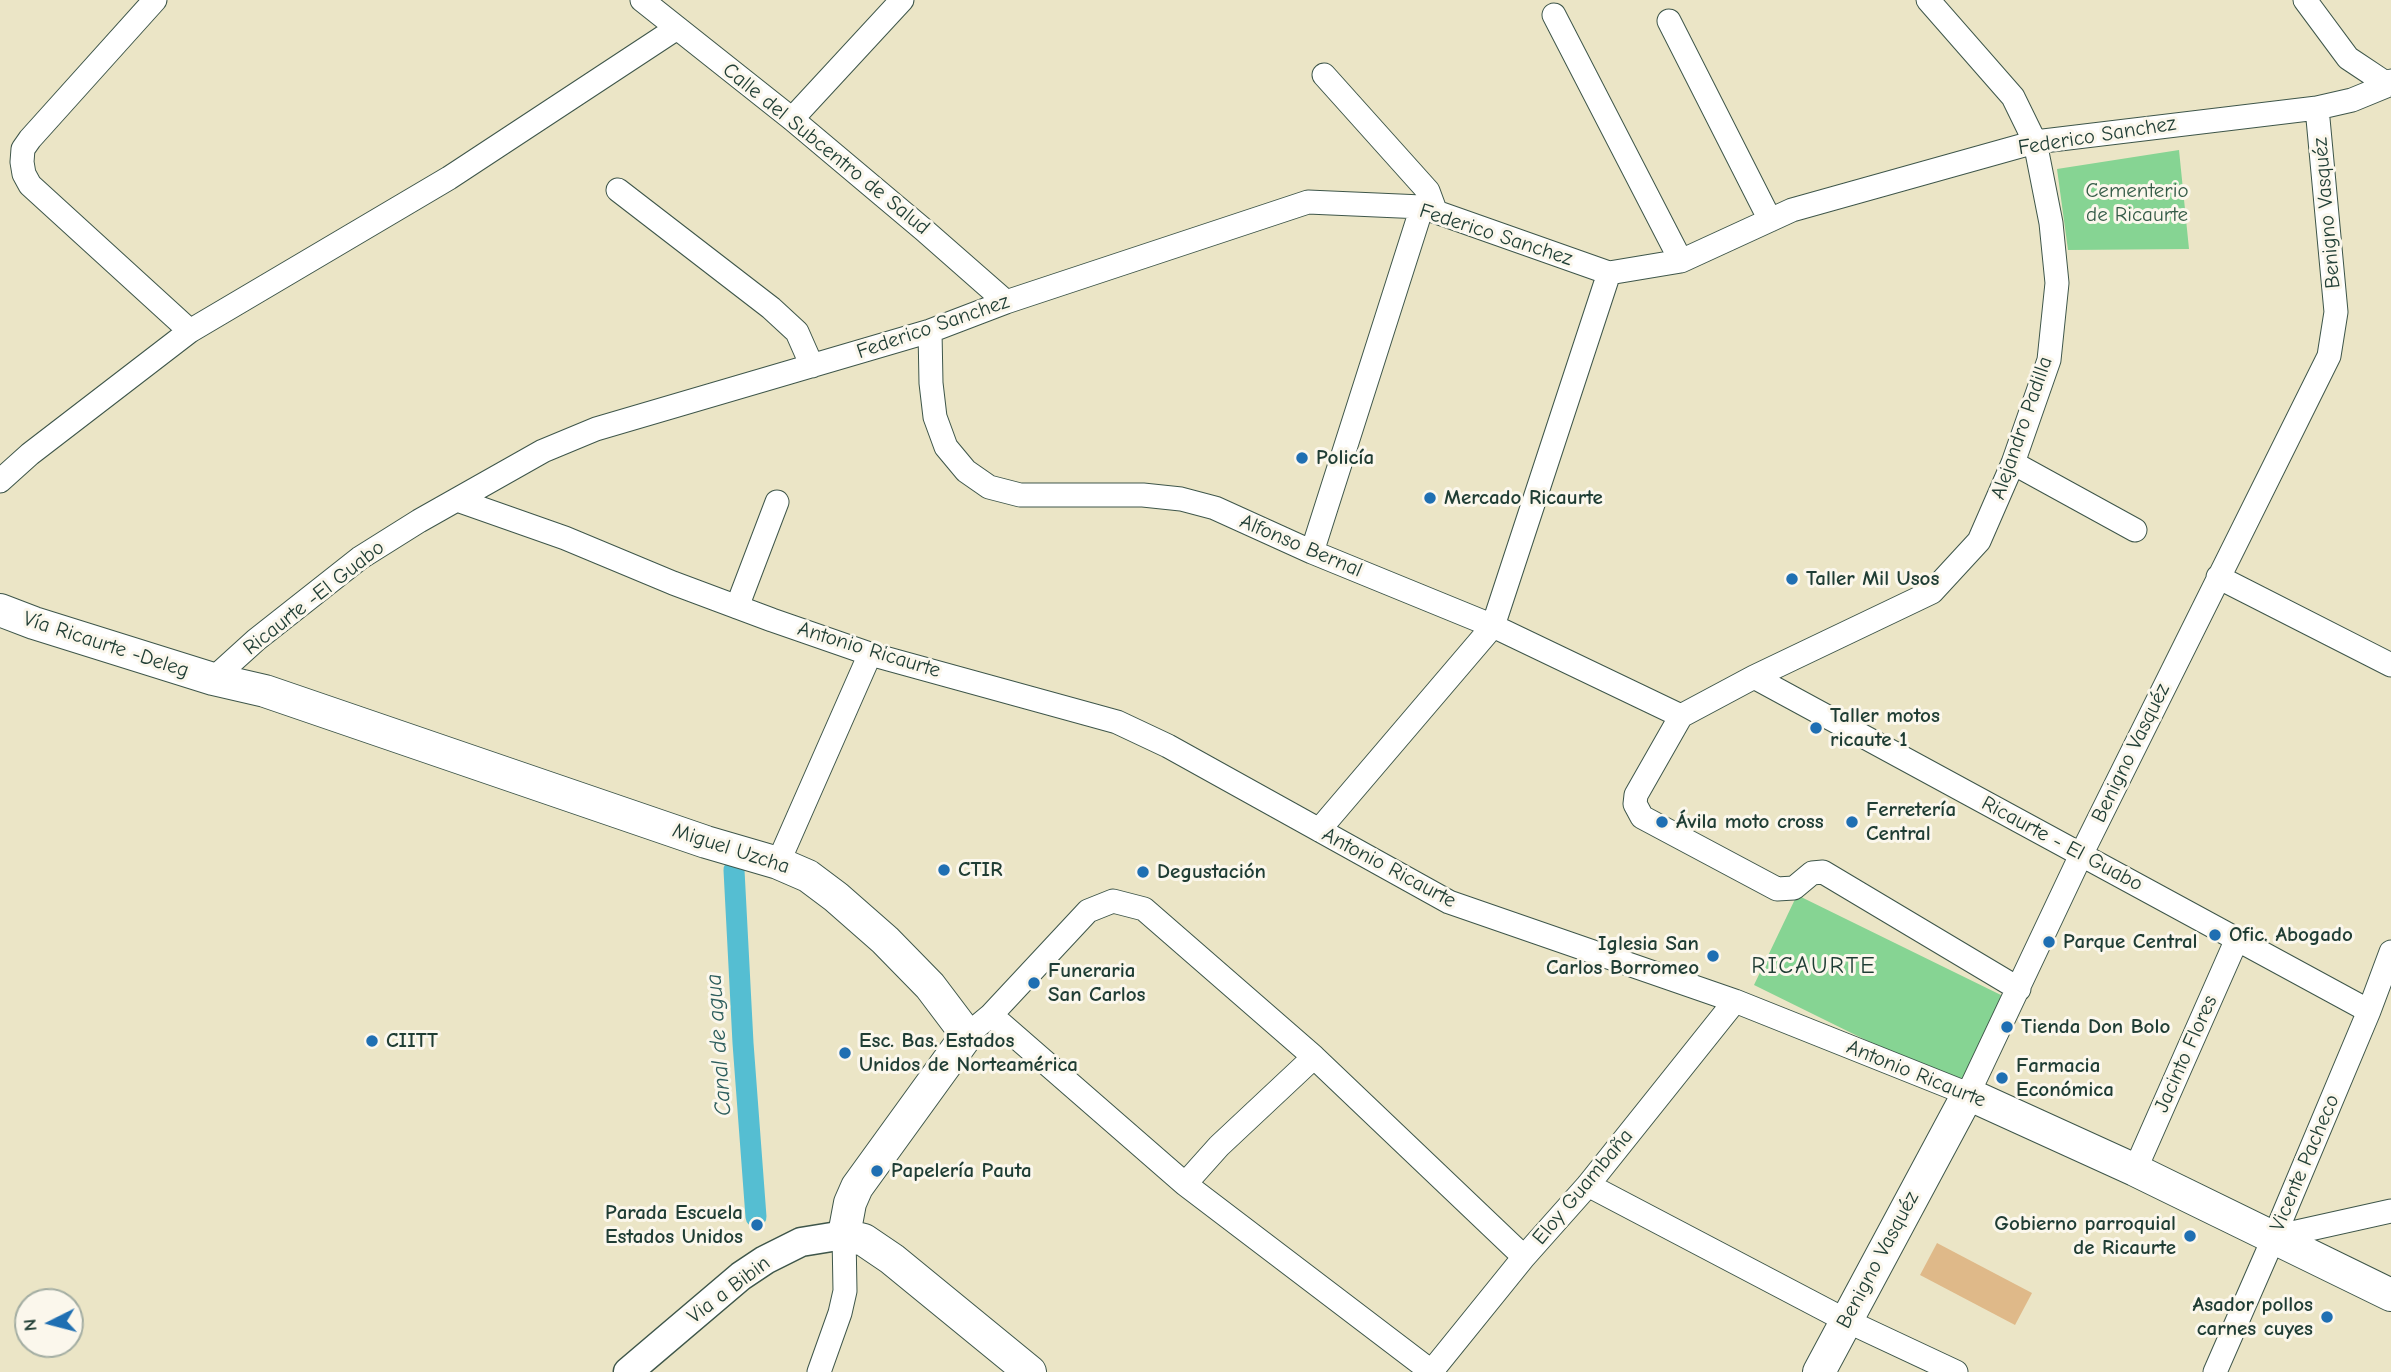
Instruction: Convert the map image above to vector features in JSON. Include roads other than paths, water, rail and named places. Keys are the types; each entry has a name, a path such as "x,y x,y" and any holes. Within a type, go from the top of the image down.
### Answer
{"main road":[{"name":"Vía Ricaurte -Deleg","path":"0,610 213,679"},
{"name":"Miguel Uzcha","path":"213,679 265,691 706,842 778,863 808,876 868,925 930,986 967,1035"},
{"path":"967,1035 857,1187 850,1203 844,1235 864,1240 892,1259 1030,1372"},
{"name":"Antonio Ricaurte","path":"1968,1094 2135,1170 2391,1295"},
{"name":"Benigno Vasquéz","path":"1819,1372 1968,1094"}],"street":[{"path":"155,0 30,139 23,149 22,162 30,185 190,331"},
{"name":"Calle del Subcentro de Salud","path":"642,0 792,119 1006,302"},
{"path":"792,119 902,0"},
{"name":"Alejandro Padilla","path":"1754,677 1932,592 1979,541 2013,463 2049,360 2057,283 2050,223 2035,142 2013,97 1928,0"},
{"path":"2305,0 2348,58 2390,83"},
{"path":"1554,15 1681,261"},
{"path":"1669,21 1770,220"},
{"path":"0,481 30,454 190,331 449,178 677,28"},
{"path":"1312,552 1429,209 1428,191 1324,75"},
{"name":"Federico Sanchez","path":"419,521 543,451 596,429 930,331 1006,302 1308,202 1429,209 1609,274 1681,261 1792,210 2035,142 2318,108 2352,100 2390,83"},
{"name":"Benigno Vasquéz","path":"1968,1094 2081,855 2329,356 2336,312 2318,108"},
{"path":"618,190 771,308 797,332 811,366"},
{"path":"1319,830 1493,626 1609,274"},
{"name":"Alfonso Bernal","path":"930,331 935,417 946,447 966,471 989,487 1020,495 1143,495 1181,499 1215,508 1312,552 1493,626 1681,716"},
{"path":"2013,463 2135,530"},
{"name":"Antonio Ricaurte","path":"457,500 565,538 737,607 870,654 1117,722 1168,747 1449,902 1735,1001 1968,1094"},
{"path":"737,607 777,502"},
{"name":"Ricaurte -El Guabo","path":"213,679 256,640 360,558 419,521"},
{"path":"2218,577 2391,665"},
{"path":"778,863 870,654"},
{"path":"1754,677 1681,716 1636,795 1635,804 1642,817 1777,889 1786,891 1812,873 1823,872 2019,989"},
{"name":"Ricaurte - El Guabo","path":"1754,677 2369,1011"},
{"path":"967,1035 991,1015 1088,911 1113,901 1144,909 1314,1057 1524,1257"},
{"name":"Jacinto Flores","path":"2135,1170 2237,939"},
{"name":"Vicente Pacheco","path":"2215,1372 2389,961"},
{"name":"Eloy Guambaña","path":"1432,1372 1524,1257 1588,1185 1735,1001"},
{"path":"991,1015 1185,1184 1432,1372"},
{"path":"1185,1184 1219,1146 1314,1057"},
{"path":"1588,1185 1845,1320 1956,1372"},
{"path":"2274,1237 2391,1211"},
{"path":"818,1372 841,1313 845,1292 844,1235"},
{"name":"Via a Bibin","path":"628,1372 741,1276 765,1260 801,1242 844,1235"}],"waterway":[{"name":"Canal de agua","path":"734,870 756,1217"}],"place":[{"name":"Policía","path":"1302,458"},
{"name":"Mercado Ricaurte","path":"1430,498"},
{"name":"Taller Mil Usos","path":"1792,579"},
{"name":"Taller motos ricaute 1","path":"1816,728"},
{"name":"Ávila moto cross","path":"1662,822"},
{"name":"Ferretería Central","path":"1852,822"},
{"name":"CTIR","path":"944,870"},
{"name":"Degustación","path":"1143,872"},
{"name":"Ofic. Abogado","path":"2215,935"},
{"name":"Parque Central","path":"2049,942"},
{"name":"Iglesia San Carlos Borromeo","path":"1713,956"},
{"name":"Funeraria San Carlos","path":"1034,983"},
{"name":"Tienda Don Bolo","path":"2007,1027"},
{"name":"CIITT","path":"372,1041"},
{"name":"Esc. Bas. Estados Unidos de Norteamérica","path":"845,1053"},
{"name":"Farmacia Económica","path":"2002,1078"},
{"name":"Papelería Pauta","path":"877,1171"},
{"name":"Parada Escuela Estados Unidos","path":"757,1225"},
{"name":"Gobierno parroquial de Ricaurte","path":"2190,1236"},
{"name":"Asador pollos carnes cuyes","path":"2327,1317"}],"district":[{"name":"RICAURTE","path":"1814,966"}],"park label":[{"name":"Cementerio de Ricaurte","path":"2137,203"}]}
